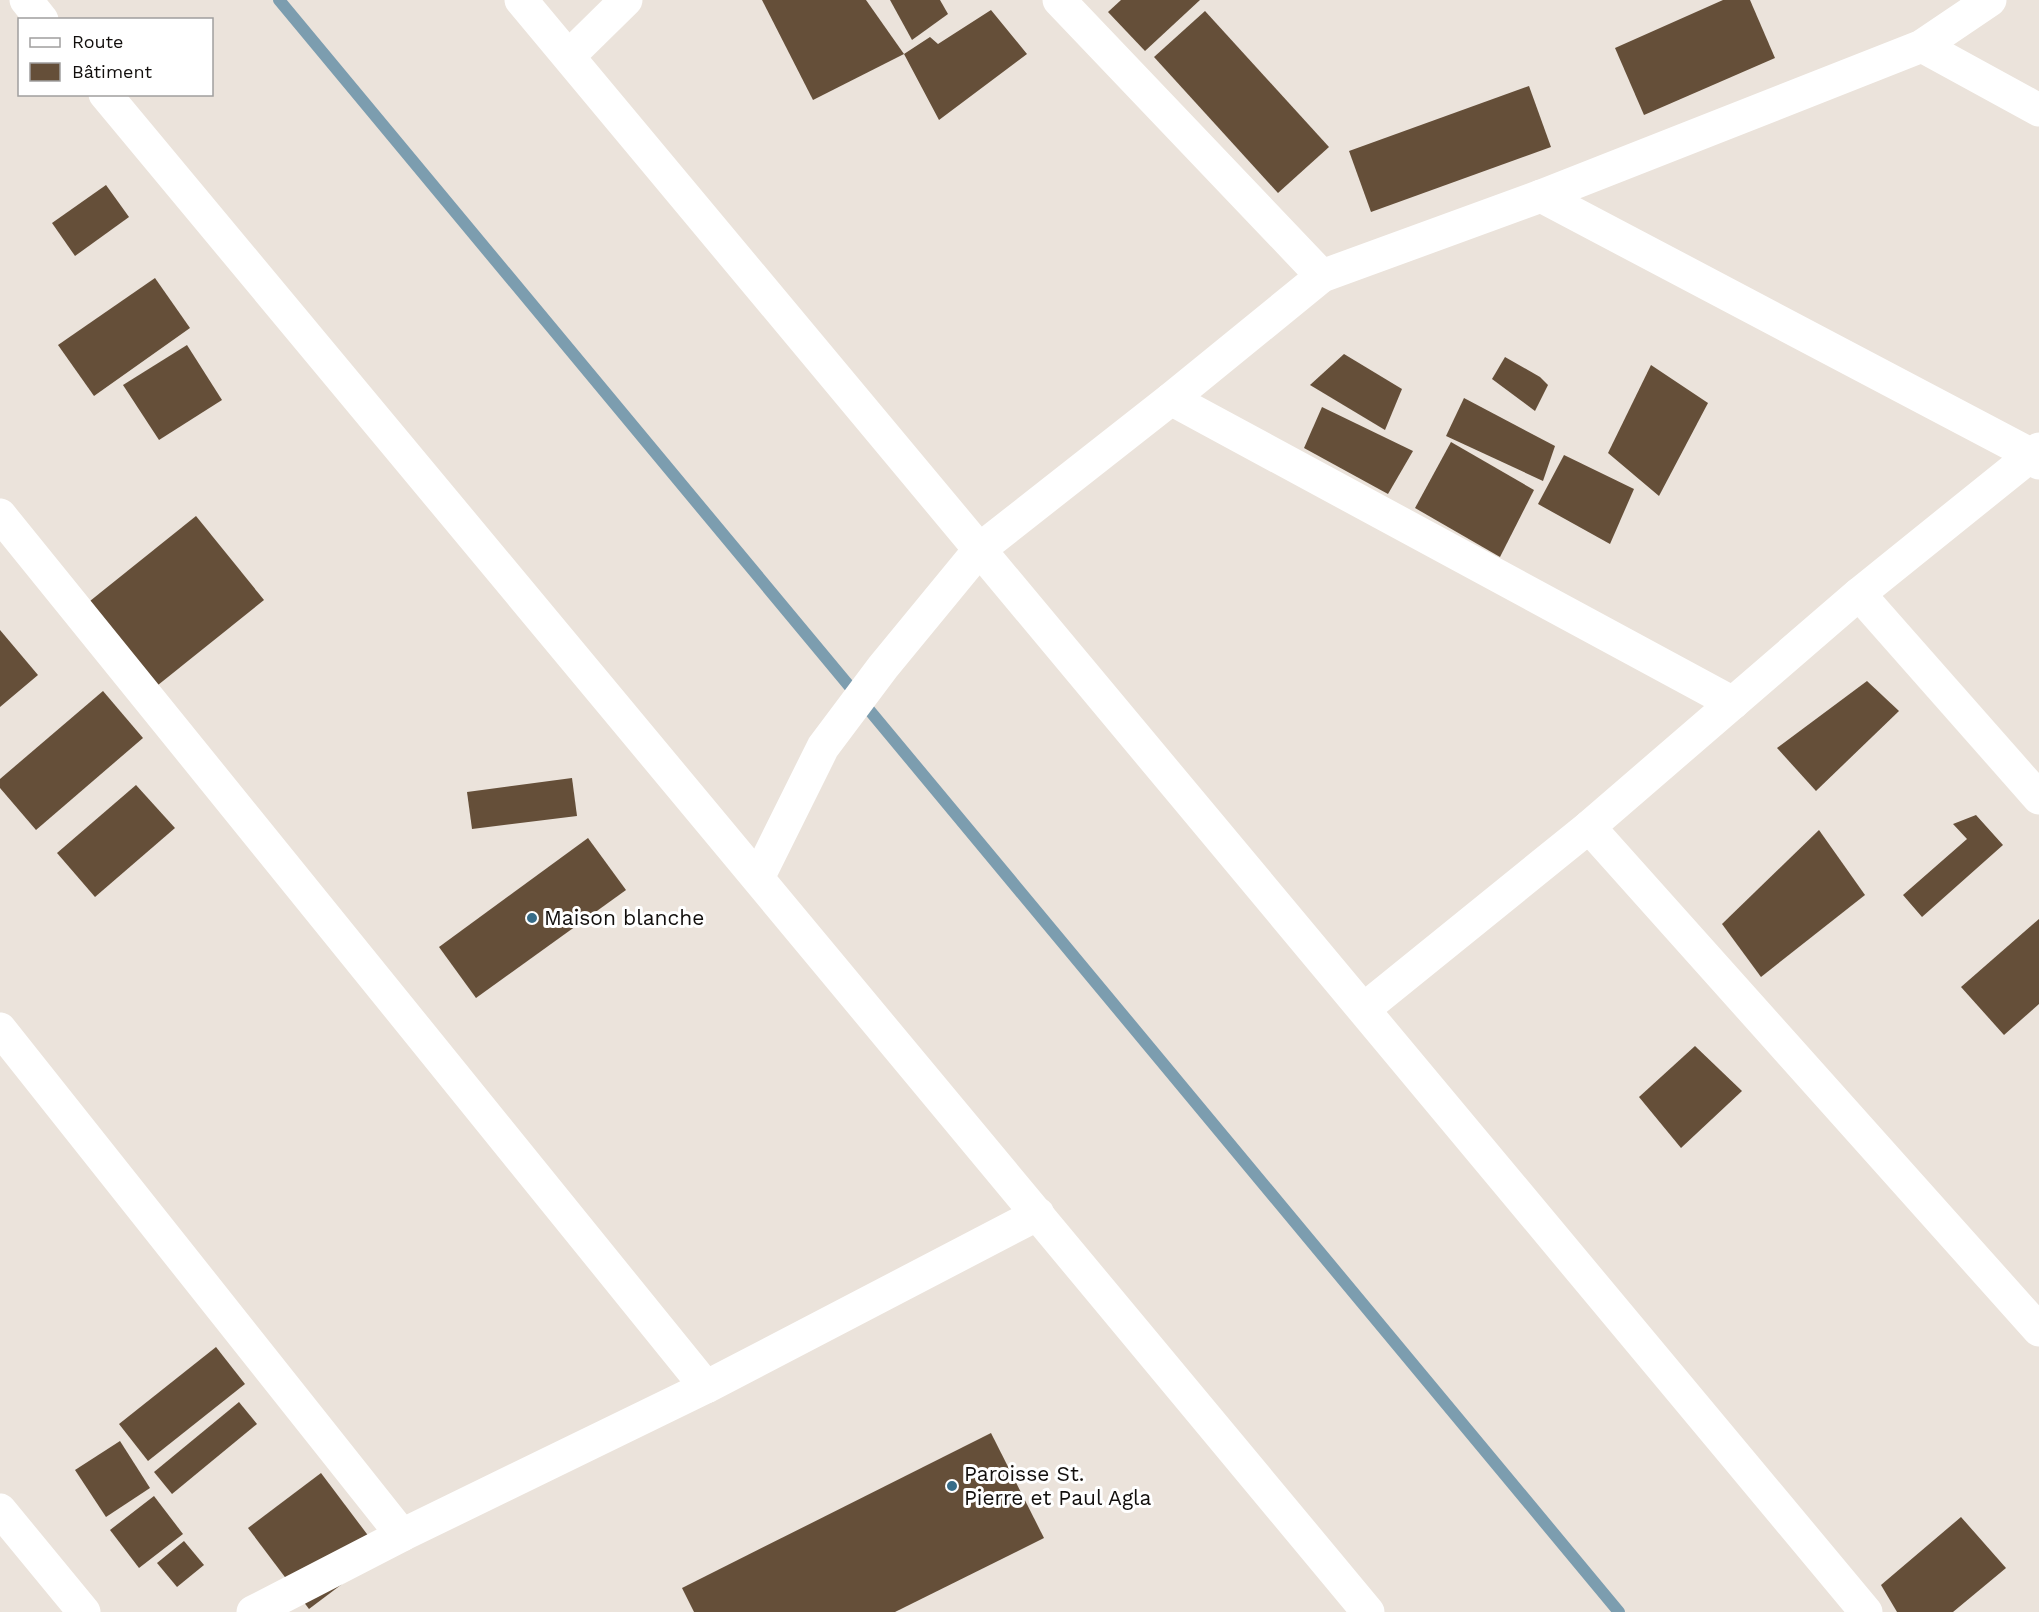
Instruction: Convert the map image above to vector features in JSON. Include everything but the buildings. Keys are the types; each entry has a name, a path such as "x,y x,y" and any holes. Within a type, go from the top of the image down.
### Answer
{"street":[{"path":"26,0 40,18"},
{"path":"521,0 1866,1612"},
{"path":"569,56 626,0"},
{"path":"1059,0 1322,276"},
{"path":"758,878 823,747 883,667 980,549 1171,399 1322,276 1541,196 1922,46 1990,0"},
{"path":"1922,46 2039,110"},
{"path":"107,96 1368,1612"},
{"path":"1364,1009 1589,826 1859,594 2036,455 1541,196"},
{"path":"1171,399 1733,703"},
{"path":"0,515 706,1387"},
{"path":"1859,594 2039,798"},
{"path":"1589,826 2039,1330"},
{"path":"0,1029 402,1535"},
{"path":"253,1612 402,1535 706,1387 1038,1214"},
{"path":"0,1510 84,1612"}],"waterway":[{"path":"279,0 1619,1612"}],"place":[{"name":"Maison blanche","path":"532,918"},
{"name":"Paroisse St. Pierre et Paul Agla","path":"952,1486"}]}
